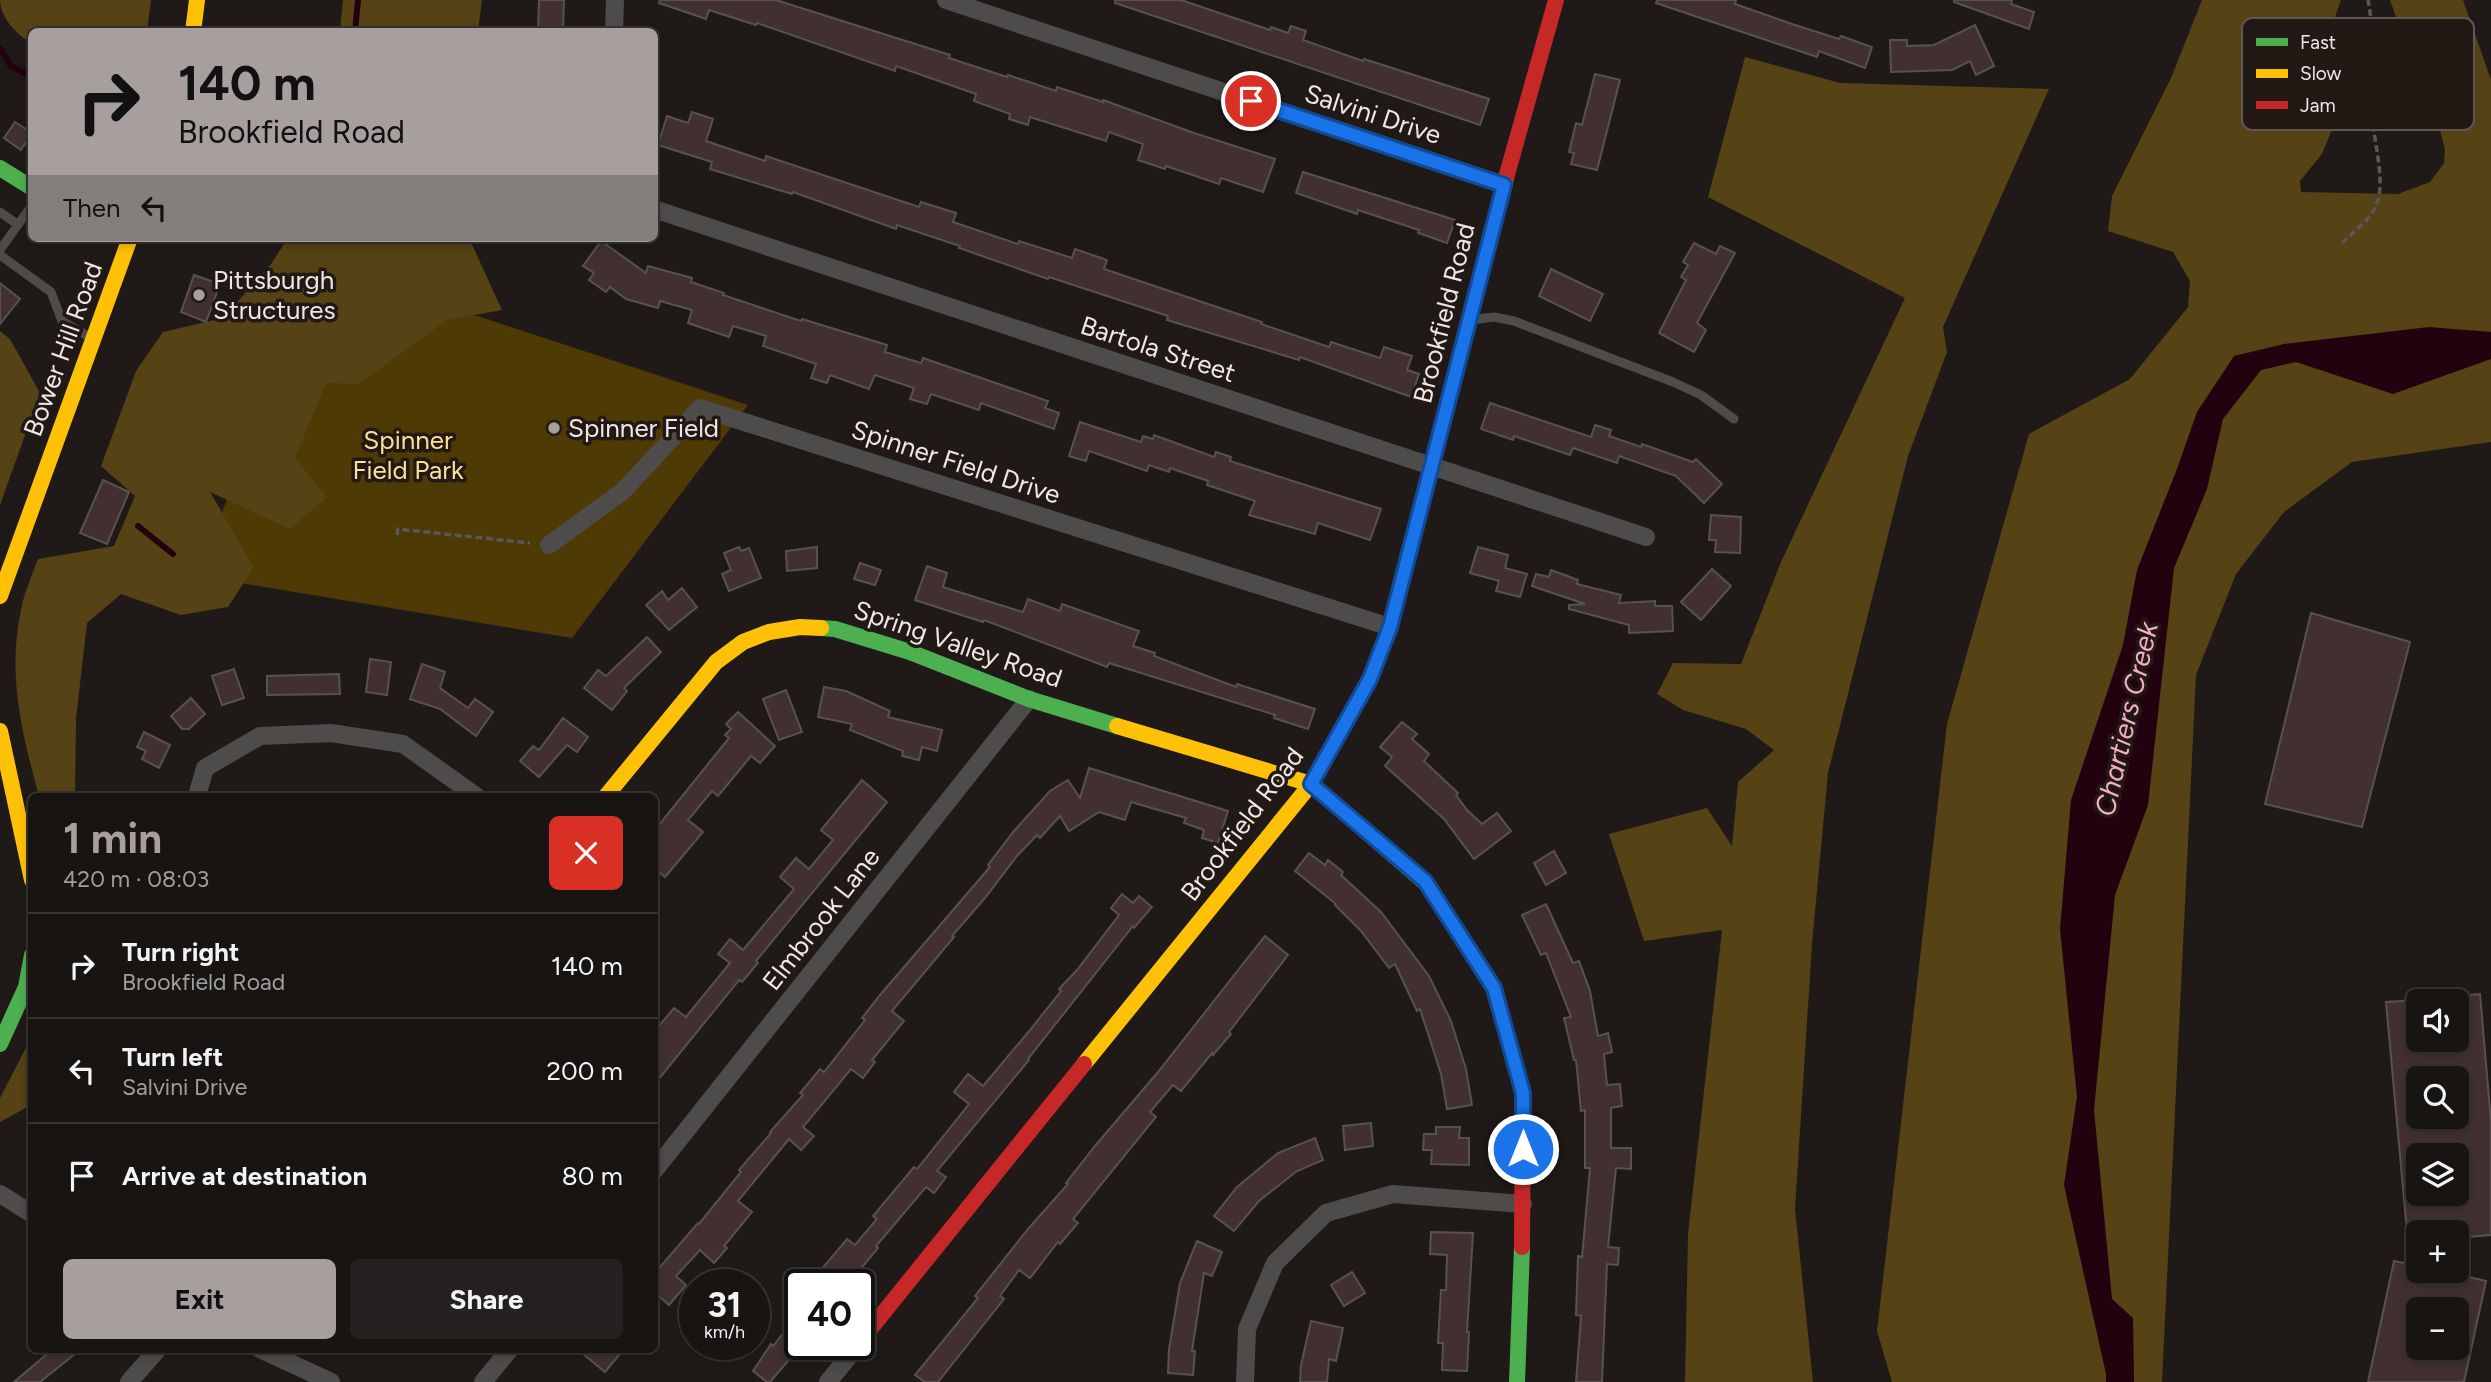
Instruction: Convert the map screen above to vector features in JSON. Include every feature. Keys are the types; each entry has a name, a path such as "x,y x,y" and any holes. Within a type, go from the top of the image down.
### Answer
{"street":[{"path":"194,28 197,0"},
{"path":"614,28 615,0"},
{"name":"Salvini Drive","path":"946,0 1504,185"},
{"name":"Brookfield Road","path":"875,1324 1311,784 1370,679 1390,627 1504,185 1556,0"},
{"path":"0,168 28,186"},
{"name":"Bartola Street","path":"658,210 1646,537"},
{"name":"Bower Hill Road","path":"0,596 126,242"},
{"name":"Spinner Field Drive","path":"550,545 623,491 700,408 1390,627"},
{"name":"Spring Valley Road","path":"608,793 716,662 743,642 769,632 800,627 835,629 910,652 1029,699 1311,784"},
{"name":"Elmbrook Lane","path":"658,1166 1029,699"},
{"path":"0,731 28,861"},
{"path":"198,793 205,768 260,736 331,733 402,744 472,793"},
{"path":"1311,784 1425,881 1494,988 1523,1093 1523,1204 1517,1382"},
{"path":"0,1044 26,987 28,976"},
{"path":"0,1194 28,1212"},
{"path":"1245,1382 1247,1329 1275,1263 1326,1213 1393,1194 1523,1204"},
{"path":"129,1382 154,1353"},
{"path":"269,1353 331,1382"},
{"path":"483,1382 507,1353"},
{"name":"Brookfield Road","path":"828,1382 846,1360"}],"lane":[{"path":"28,210 0,252 51,292 62,321 93,339"},
{"path":"0,212 17,224"},
{"path":"1469,320 1494,317 1514,321 1673,382 1700,395 1734,419"}],"path":[{"path":"2368,0 2370,18"},
{"path":"2342,243 2374,212 2379,200 2374,130"},
{"path":"397,536 398,529 550,545"}],"green space":[{"name":"Spinner Field Park","path":"316,263 748,405 572,638 198,576"}],"shaded area":[{"path":"0,0 151,0 147,28 28,28 28,41 10,25"},
{"path":"343,0 482,0 478,28 340,28"},
{"path":"2202,0 2341,0 2335,18 2242,18 2242,130 2332,130 2322,154 2300,181 2301,192 2398,194 2430,182 2444,163 2445,150 2440,130 2474,130 2474,31 2491,80 2491,442 2352,462 2284,512 2236,574 2196,675 2162,1382 1892,1382 1877,1331 1947,724 2029,434 2130,379 2188,307 2190,281 2173,252 2108,231 2112,196 2171,78"},
{"path":"2390,0 2463,0 2469,18 2396,18"},
{"path":"1745,57 1840,83 2049,89 1943,327 1947,352 1908,456 1828,773 1812,944 1795,1209 1813,1382 1685,1382 1688,1234 1722,930 1644,941 1609,834 1707,808 1732,846 1738,782 1774,750 1746,729 1683,710 1657,694 1673,663 1741,664 1781,562 1905,298 1708,197"},
{"path":"285,242 471,242 502,310 447,320 359,384 326,383 295,458 327,497 290,529 210,492 254,567 228,607 181,615 121,594 87,623 76,719 75,793 38,793 22,727 16,681 17,634 22,604 38,559 114,546 135,496 101,466 136,371 163,332 223,318 271,264"},
{"path":"0,331 10,339 40,393 0,505"},
{"path":"28,1044 28,1107 0,1122 0,1098"}],"water":[{"name":"Chartiers Creek","path":"2429,327 2491,332 2491,359 2393,394 2296,362 2261,370 2223,419 2207,489 2174,568 2148,805 2115,895 2094,1110 2112,1299 2133,1318 2134,1382 2106,1382 2064,1185 2077,1097 2060,929 2071,800 2123,645 2137,570 2197,412 2234,356 2284,344"}],"building":[{"path":"539,0 564,0 563,28 538,28"},
{"path":"660,0 776,0 950,55 949,58 1007,77 1008,75 1056,91 1057,87 1103,100 1275,159 1263,192 1221,178 1219,184 1166,166 1165,169 1138,160 1143,144 1109,132 1106,141 1030,117 1028,125 1009,119 1010,114 974,101 976,94 896,66 895,71 757,23 756,25 709,10 706,19 659,3"},
{"path":"1115,0 1181,0 1270,30 1271,27 1288,33 1291,26 1306,31 1303,40 1489,99 1480,125 1115,3"},
{"path":"1657,0 1736,0 1735,4 1792,24 1872,47 1865,68 1819,51 1817,57 1656,3"},
{"path":"1954,0 2012,0 2011,4 2034,12 2029,29"},
{"path":"1975,25 1994,66 1976,75 1970,61 1952,70 1891,72 1890,40 1907,40 1907,46 1934,45"},
{"path":"1595,74 1620,80 1597,170 1571,164 1574,153 1569,152 1576,123 1582,125"},
{"path":"692,112 713,119 706,141 765,161 766,156 919,207 921,202 956,213 953,222 1018,244 1019,241 1072,258 1075,249 1107,260 1104,269 1329,347 1331,342 1380,358 1384,347 1412,356 1407,370 1419,374 1411,397 1300,357 1299,360 1167,320 1168,316 1049,277 1048,279 897,225 896,229 793,192 792,194 710,169 712,162 658,145 667,116 688,123"},
{"path":"15,122 28,130 28,139 21,150 4,138"},
{"path":"1303,172 1455,220 1447,243 1418,233 1419,230 1358,210 1357,214 1296,193"},
{"path":"602,242 646,273 648,266 692,278 691,282 724,293 723,295 801,321 802,319 887,345 885,352 921,363 923,358 1048,401 1045,408 1059,413 1054,429 981,403 979,410 931,394 927,404 910,399 914,388 875,375 869,389 830,375 827,383 811,378 816,364 763,346 766,336 733,326 729,337 688,323 692,310 660,301 658,308 626,299 610,287 606,292 589,280 594,273 583,266"},
{"path":"1694,243 1716,254 1720,246 1735,253 1697,323 1706,330 1694,352 1659,333 1686,280 1681,277 1688,265 1683,262"},
{"path":"1551,269 1603,294 1590,321 1539,296"},
{"path":"194,275 220,284 206,322 181,312"},
{"path":"0,283 20,299 0,324"},
{"path":"1490,403 1591,437 1595,425 1611,430 1609,436 1641,447 1642,444 1693,462 1696,459 1722,484 1704,503 1676,476 1619,456 1617,463 1573,448 1570,455 1514,436 1513,440 1481,429"},
{"path":"1080,422 1141,442 1143,436 1153,439 1154,435 1214,457 1216,452 1231,457 1230,461 1381,509 1370,540 1318,523 1315,534 1249,515 1255,501 1207,485 1208,481 1170,468 1169,472 1149,465 1147,471 1089,451 1086,461 1069,456"},
{"path":"103,480 129,492 107,544 80,533"},
{"path":"1711,515 1741,517 1740,553 1715,552 1716,540 1709,540"},
{"path":"739,547 741,551 749,548 761,578 729,591 722,574 731,570 724,553"},
{"path":"817,547 817,568 787,571 786,551"},
{"path":"1478,547 1508,555 1505,568 1527,574 1520,597 1496,591 1499,581 1470,573"},
{"path":"860,563 881,570 875,585 854,579"},
{"path":"927,566 947,573 943,587 1013,609 1023,612 1028,599 1060,611 1062,604 1139,631 1133,646 1155,653 1154,656 1236,687 1237,684 1315,709 1308,729 1274,718 1275,715 1109,663 1107,667 984,620 983,622 915,600"},
{"path":"1712,569 1731,586 1701,620 1681,602"},
{"path":"1551,570 1578,580 1577,584 1621,595 1619,603 1655,601 1655,606 1672,606 1673,631 1629,633 1629,625 1569,609 1569,605 1585,604 1532,586 1536,574 1549,577"},
{"path":"682,588 697,607 669,630 646,605 662,591 668,600"},
{"path":"2311,613 2410,642 2362,827 2265,804"},
{"path":"647,637 661,652 624,688 627,691 612,710 584,688 598,670 606,676"},
{"path":"370,659 391,662 387,695 366,692"},
{"path":"422,664 445,672 440,688 468,708 475,699 493,712 476,736 440,709 410,699"},
{"path":"234,669 244,698 222,705 212,676"},
{"path":"339,674 340,694 267,695 267,676"},
{"path":"824,687 846,691 890,711 888,717 942,730 937,751 922,747 919,760 902,756 903,751 850,730 852,724 818,717"},
{"path":"786,690 802,732 779,740 763,699"},
{"path":"191,698 205,714 189,729 182,729 171,716"},
{"path":"738,712 775,746 760,763 751,756 718,796 712,791 688,820 703,832 665,877 658,871 658,826 729,738 725,735 731,729 726,724"},
{"path":"563,718 588,737 577,752 567,745 539,777 520,761 533,746 539,750"},
{"path":"1402,722 1417,734 1412,739 1429,754 1424,761 1458,793 1456,795 1467,810 1482,824 1497,813 1511,831 1474,859 1444,819 1385,766 1392,757 1380,747"},
{"path":"144,732 170,745 159,768 142,759 146,751 137,747"},
{"path":"1089,768 1228,811 1218,843 1202,838 1204,830 1184,823 1186,818 1131,802 1125,820 1099,812 1069,831 1060,816 1040,838 1037,835 892,1011 904,1021 872,1060 875,1062 863,1078 851,1069 803,1127 814,1136 801,1150 789,1139 738,1201 752,1212 724,1246 727,1248 714,1263 700,1250 682,1269 679,1269 676,1276 679,1279 679,1293 669,1305 658,1295 658,1269 699,1224 741,1172 739,1170 803,1095 800,1093 820,1069 824,1072 865,1020 862,1018 880,995 990,867 988,865 1014,831 1050,791 1068,780 1080,798"},
{"path":"862,780 887,802 756,961 758,963 742,982 739,980 658,1080 658,1027 674,1008 686,1017 730,963 718,954 730,939 743,950 794,889 780,877 796,858 809,869 833,840 821,830"},
{"path":"1554,851 1566,873 1546,885 1534,863"},
{"path":"1309,853 1325,865 1328,860 1343,872 1341,875 1381,912 1429,976 1451,1021 1466,1069 1472,1105 1447,1109 1441,1074 1420,1009 1417,1011 1395,964 1389,968 1336,904 1295,871"},
{"path":"1122,894 1133,903 1139,896 1152,907 1134,928 1133,926 1029,1060 937,1171 946,1177 934,1193 926,1187 876,1246 878,1248 860,1269 822,1269 847,1239 855,1245 877,1219 873,1216 914,1167 917,1169 969,1104 954,1092 968,1074 983,1086 1030,1030 1061,991 1059,989 1119,915 1111,908"},
{"path":"1546,904 1573,963 1579,961 1590,991 1598,1036 1608,1033 1612,1052 1604,1054 1607,1085 1620,1084 1622,1106 1611,1108 1611,1148 1631,1148 1631,1169 1616,1168 1608,1247 1619,1248 1618,1265 1607,1264 1602,1382 1576,1382 1581,1316 1576,1315 1578,1256 1582,1257 1590,1168 1585,1168 1585,1110 1581,1111 1576,1060 1564,1018 1571,1017 1546,953 1541,955 1522,915"},
{"path":"1265,936 1288,955 1229,1032 1231,1034 1181,1091 1173,1085 1150,1112 1156,1117 1073,1219 1078,1223 1060,1244 1058,1242 1030,1278 1019,1270 1000,1296 1004,1299 938,1382 925,1382 915,1375 978,1298 975,1296 1028,1229 1068,1184 1066,1183 1095,1146 1158,1072"},
{"path":"2480,994 2491,1122 2491,1235 2469,1237 2469,1220 2406,1221 2386,1002 2406,1001 2406,1052 2469,1052 2469,995"},
{"path":"1371,1123 1373,1146 1345,1150 1343,1126"},
{"path":"1436,1127 1460,1127 1459,1138 1469,1138 1469,1165 1431,1164 1432,1150 1423,1150 1424,1134 1436,1134"},
{"path":"1315,1138 1323,1160 1297,1171 1259,1201 1234,1231 1214,1216 1237,1187 1278,1153"},
{"path":"1431,1232 1473,1233 1467,1371 1442,1370 1443,1343 1438,1343 1441,1290 1446,1290 1447,1255 1430,1254"},
{"path":"1197,1241 1222,1252 1212,1276 1204,1273 1192,1351 1195,1351 1193,1375 1168,1373 1169,1349 1180,1283"},
{"path":"2394,1261 2406,1264 2406,1283 2469,1283 2469,1277 2486,1281 2469,1359 2469,1297 2406,1297 2406,1360 2469,1360 2464,1382 2368,1382"},
{"path":"1352,1272 1365,1293 1344,1306 1331,1285"},
{"path":"1311,1321 1343,1328 1336,1361 1329,1359 1327,1382 1300,1382"},
{"path":"784,1332 784,1360 789,1360 770,1382 767,1382 753,1371 760,1360 770,1360 770,1346 773,1346"},
{"path":"48,1353 76,1353 40,1382 14,1382"},
{"path":"582,1353 621,1353 605,1372"}],"waterway":[{"path":"355,28 358,0"},
{"path":"0,48 11,66 28,75"},
{"path":"138,526 173,554"}],"traffic: fast":[{"path":"0,168 28,186"},
{"path":"1380,653 1390,627 1506,178"},
{"path":"821,628 835,629 910,652 1029,699 1117,726"},
{"path":"0,1044 26,987 28,976"},
{"path":"1517,1382 1522,1247"}],"traffic: slow":[{"path":"194,28 197,0"},
{"path":"0,596 129,242"},
{"path":"608,793 716,662 743,642 769,632 800,627 821,628"},
{"path":"1084,1064 1311,784 1370,679 1380,653"},
{"path":"1117,726 1311,784 1428,885"},
{"path":"0,731 28,861"}],"traffic: jam":[{"path":"1506,178 1556,0"},
{"path":"1428,885 1494,987 1523,1093 1522,1247"},
{"path":"875,1323 1084,1064"}],"place":[{"name":"Pittsburgh Structures","path":"199,295"},
{"name":"Spinner Field","path":"554,428"}],"route":[{"path":"1251,101 1504,185 1390,627 1370,679 1311,784 1425,881 1494,988 1523,1093 1523,1149"}]}
